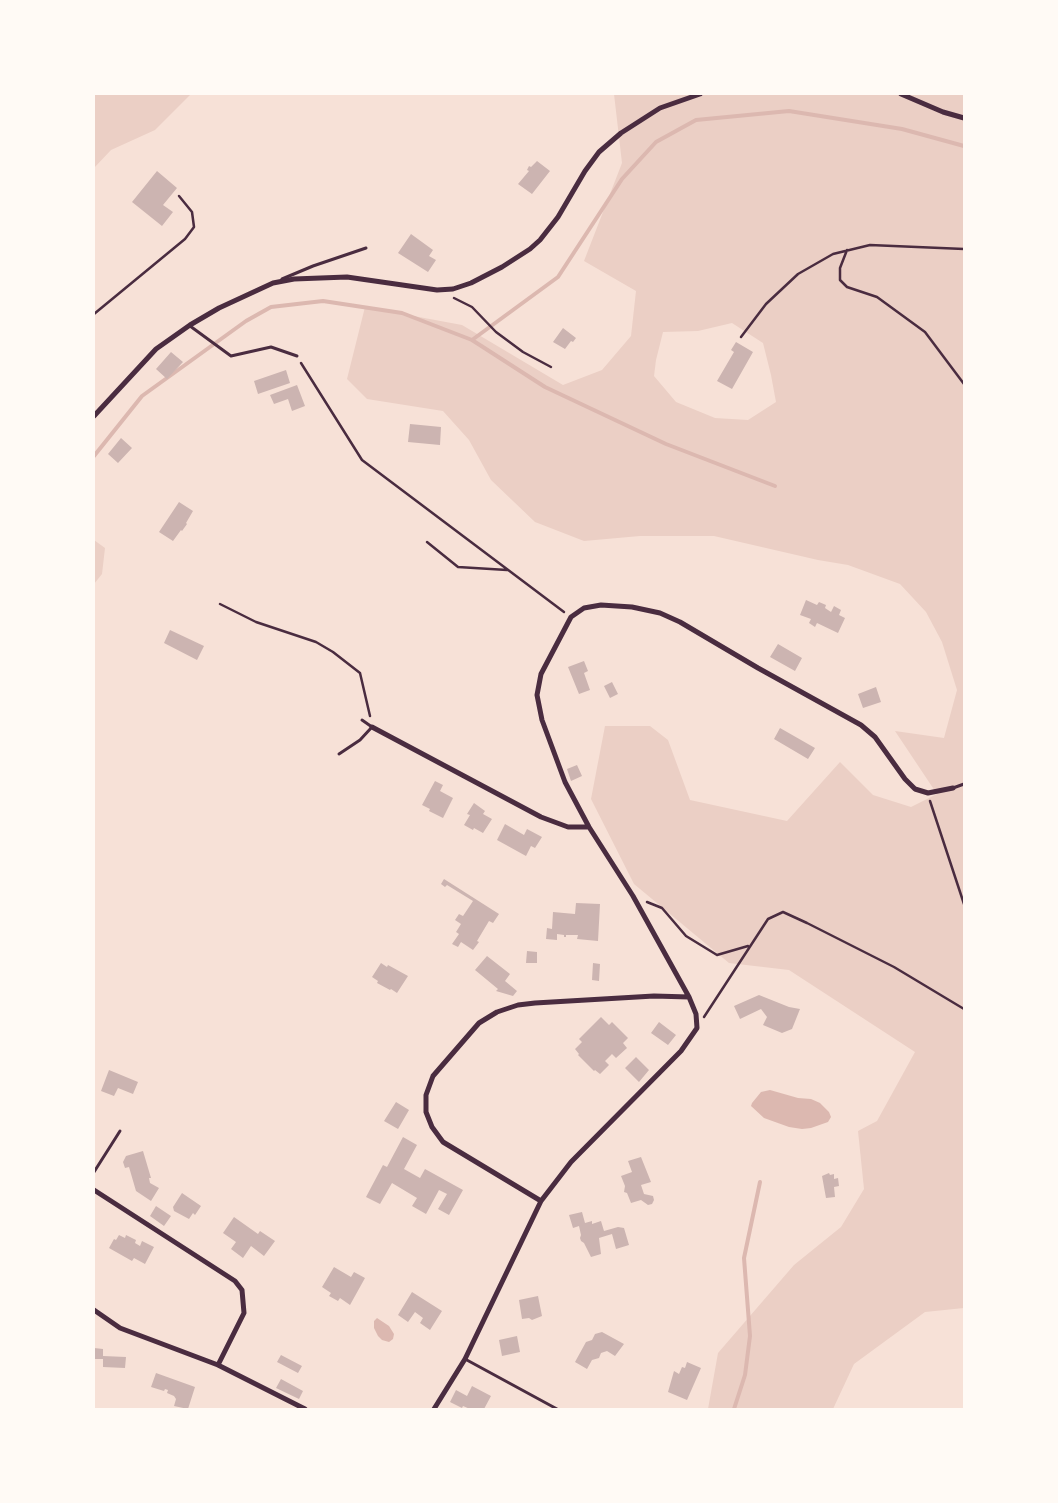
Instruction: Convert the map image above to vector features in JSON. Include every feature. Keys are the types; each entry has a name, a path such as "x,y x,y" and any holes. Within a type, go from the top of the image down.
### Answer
{"street":[{"path":"94,416 156,349 219,308 273,283 294,279 347,277 437,290 453,289 471,283 502,268 540,240 558,217 585,171 599,152 634,124 660,108 700,94"},
{"path":"901,94 943,112 964,118"},
{"path":"434,1409 465,1359 541,1201 572,1162 681,1051 697,1028 696,1014 689,997 633,896 588,827 565,782 542,720 537,695 541,674 571,617 584,608 600,605 660,613 680,622 861,725 875,737 905,779 915,789 928,793 953,788"},
{"path":"372,727 542,817 568,827 588,827"},
{"path":"541,1201 443,1142 432,1126 426,1112 426,1095 433,1076 479,1023 497,1012 535,1003 654,996 689,997"},
{"path":"94,1190 235,1281 242,1290 244,1313 218,1365"},
{"path":"94,1310 120,1328 218,1365 305,1409"},
{"path":"291,1409 293,1403"}],"lane":[{"path":"273,283 366,248"},
{"path":"190,326 231,356 272,347 297,356"},
{"path":"339,754 360,740 372,727 362,720"},
{"path":"953,788 964,784"},
{"path":"94,1172 120,1131"},
{"path":"465,1359 557,1409"}],"path":[{"path":"94,314 185,239 194,227 192,212 179,196"},
{"path":"741,338 766,304 798,274 834,254 870,245 964,249"},
{"path":"847,250 840,268 840,280 847,287 877,297 925,332 964,384"},
{"path":"437,290 472,307 496,332 523,352 551,367"},
{"path":"297,356 362,460 571,617"},
{"path":"427,542 458,567 508,570"},
{"path":"220,604 256,622 316,642 333,652 360,673 368,701 372,727"},
{"path":"928,793 964,904"},
{"path":"633,896 662,908 686,936 717,955 750,946"},
{"path":"697,1028 768,919 783,912 807,922 894,967 964,1009"}],"shaded area":[{"path":"94,94 191,94 155,130 111,150 94,168"},
{"path":"614,94 964,94 964,1308 925,1312 854,1364 833,1409 708,1409 718,1353 794,1265 841,1227 864,1189 858,1131 877,1121 915,1052 789,970 729,963 634,884 591,799 605,726 650,726 668,740 690,800 787,821 840,762 873,795 911,807 937,794 895,731 944,738 957,690 942,642 926,612 900,584 848,565 714,536 640,536 584,541 535,522 491,480 469,440 443,411 367,399 347,379 365,307 462,325 563,385 602,370 631,336 636,291 584,261 622,163","holes":["732,323 763,343 776,402 748,420 715,418 676,402 654,376 663,332 698,331"]},
{"path":"94,540 105,548 102,574 94,584"},
{"path":"770,1090 798,1098 811,1099 820,1103 829,1112 831,1117 828,1122 802,1129 789,1127 764,1118 751,1106 761,1092"},
{"path":"377,1318 389,1326 394,1334 393,1339 389,1342 382,1340 374,1328 374,1321"}],"building":[{"path":"537,161 550,171 532,194 518,184 529,171 527,170 529,166 531,167"},
{"path":"157,171 177,188 163,205 173,212 162,226 132,202"},
{"path":"411,234 433,250 429,256 436,260 428,272 398,253"},
{"path":"563,328 576,338 565,349 553,342"},
{"path":"736,342 753,352 732,389 717,381 734,352 731,350"},
{"path":"171,352 183,362 167,379 156,369"},
{"path":"286,370 290,383 258,394 254,381"},
{"path":"297,385 305,406 292,411 288,399 274,404 270,395"},
{"path":"410,424 441,427 440,445 408,442"},
{"path":"121,438 132,448 118,463 108,454"},
{"path":"179,502 193,511 187,524 173,541 159,532"},
{"path":"806,600 817,605 819,602 826,605 825,608 831,612 834,606 841,610 839,615 845,618 838,633 817,623 815,627 809,623 811,619 800,615"},
{"path":"170,630 204,646 197,660 164,643"},
{"path":"778,644 802,658 795,671 770,657"},
{"path":"584,661 588,671 584,673 590,690 579,694 568,667"},
{"path":"612,682 618,694 610,698 604,686"},
{"path":"876,687 881,702 863,708 858,694"},
{"path":"780,728 815,748 808,759 774,739"},
{"path":"577,765 582,776 571,781 567,769"},
{"path":"435,781 443,785 440,791 453,798 443,818 422,805"},
{"path":"474,803 485,811 483,814 492,819 483,833 464,825 470,815 467,814"},
{"path":"505,824 524,835 527,829 542,837 535,848 531,846 526,856 497,840"},
{"path":"444,879 499,914 493,923 489,921 473,950 461,942 458,947 452,944 459,934 456,932 461,924 455,920 459,914 463,916 473,901 447,885 445,887 441,884"},
{"path":"576,903 600,904 598,941 577,939 578,935 566,935 564,937 564,935 557,934 557,940 546,939 547,928 552,929 553,912 575,914"},
{"path":"527,951 537,952 537,963 526,963"},
{"path":"487,956 510,974 505,981 517,991 513,996 496,991 498,989 475,970"},
{"path":"381,963 408,976 397,993 377,983 378,981 372,977"},
{"path":"593,963 600,964 599,981 592,980"},
{"path":"759,995 789,1007 800,1009 792,1029 782,1033 763,1025 767,1017 761,1009 740,1019 734,1006"},
{"path":"601,1017 609,1025 612,1022 628,1038 623,1043 627,1048 616,1058 612,1054 605,1061 609,1065 600,1074 594,1071 578,1055 575,1049 582,1042 579,1039"},
{"path":"659,1022 676,1035 668,1045 651,1033"},
{"path":"636,1057 649,1070 639,1082 625,1068"},
{"path":"109,1070 138,1082 133,1094 118,1088 114,1096 101,1091"},
{"path":"396,1102 409,1110 398,1129 384,1121"},
{"path":"403,1137 417,1145 404,1169 420,1178 425,1169 463,1190 449,1215 438,1209 447,1194 439,1190 426,1214 412,1206 417,1198 392,1183 380,1204 366,1197 383,1165 387,1167"},
{"path":"143,1151 151,1178 149,1178 150,1183 159,1188 151,1201 136,1191 129,1167 125,1168 123,1162 126,1156"},
{"path":"641,1157 651,1182 641,1185 644,1194 653,1196 654,1200 652,1204 648,1205 641,1200 631,1203 627,1193 624,1192 625,1186 621,1176 632,1172 628,1161"},
{"path":"829,1173 830,1175 834,1174 834,1179 838,1178 839,1186 834,1187 835,1197 826,1198 822,1176"},
{"path":"182,1193 201,1206 195,1215 193,1213 189,1219 174,1211 173,1207"},
{"path":"156,1206 171,1216 164,1226 150,1216"},
{"path":"582,1212 585,1223 592,1221 592,1224 601,1221 604,1231 618,1227 624,1228 629,1245 616,1249 612,1234 599,1238 601,1254 591,1257 581,1241 579,1226 573,1228 569,1215"},
{"path":"234,1217 258,1234 260,1231 275,1241 264,1256 251,1246 243,1258 231,1249 236,1242 223,1233"},
{"path":"119,1235 125,1238 126,1235 136,1240 135,1243 140,1246 142,1241 154,1247 145,1264 134,1258 132,1261 109,1248 114,1239 116,1240"},
{"path":"334,1267 351,1277 354,1272 365,1278 350,1305 340,1298 338,1301 329,1296 331,1293 322,1287"},
{"path":"412,1292 442,1311 430,1330 420,1323 423,1318 415,1312 408,1322 398,1315"},
{"path":"538,1296 542,1316 532,1320 529,1318 522,1319 519,1300"},
{"path":"602,1332 624,1344 615,1356 607,1351 601,1353 599,1358 592,1360 587,1369 575,1362 586,1342 592,1340 595,1334"},
{"path":"517,1336 520,1352 502,1356 499,1340"},
{"path":"94,1348 103,1349 103,1356 126,1357 125,1368 103,1367 103,1359 94,1359"},
{"path":"281,1355 302,1366 298,1373 277,1362"},
{"path":"687,1362 701,1368 687,1400 668,1392 674,1371 679,1374 682,1367 685,1368"},
{"path":"156,1373 195,1387 188,1409 174,1406 176,1399 167,1393 168,1390 165,1389 164,1391 151,1387"},
{"path":"281,1379 303,1391 299,1399 276,1388"},
{"path":"472,1386 491,1396 484,1409 470,1409 463,1406 462,1408 450,1402 456,1390 467,1396"}],"waterway":[{"path":"472,340 558,277 622,179 656,142 696,120 789,111 902,129 964,146"},
{"path":"94,456 142,396 246,321 271,307 323,301 402,313 472,340 545,387 666,444 775,486"},
{"path":"734,1409 745,1375 750,1336 744,1258 760,1182"}]}
